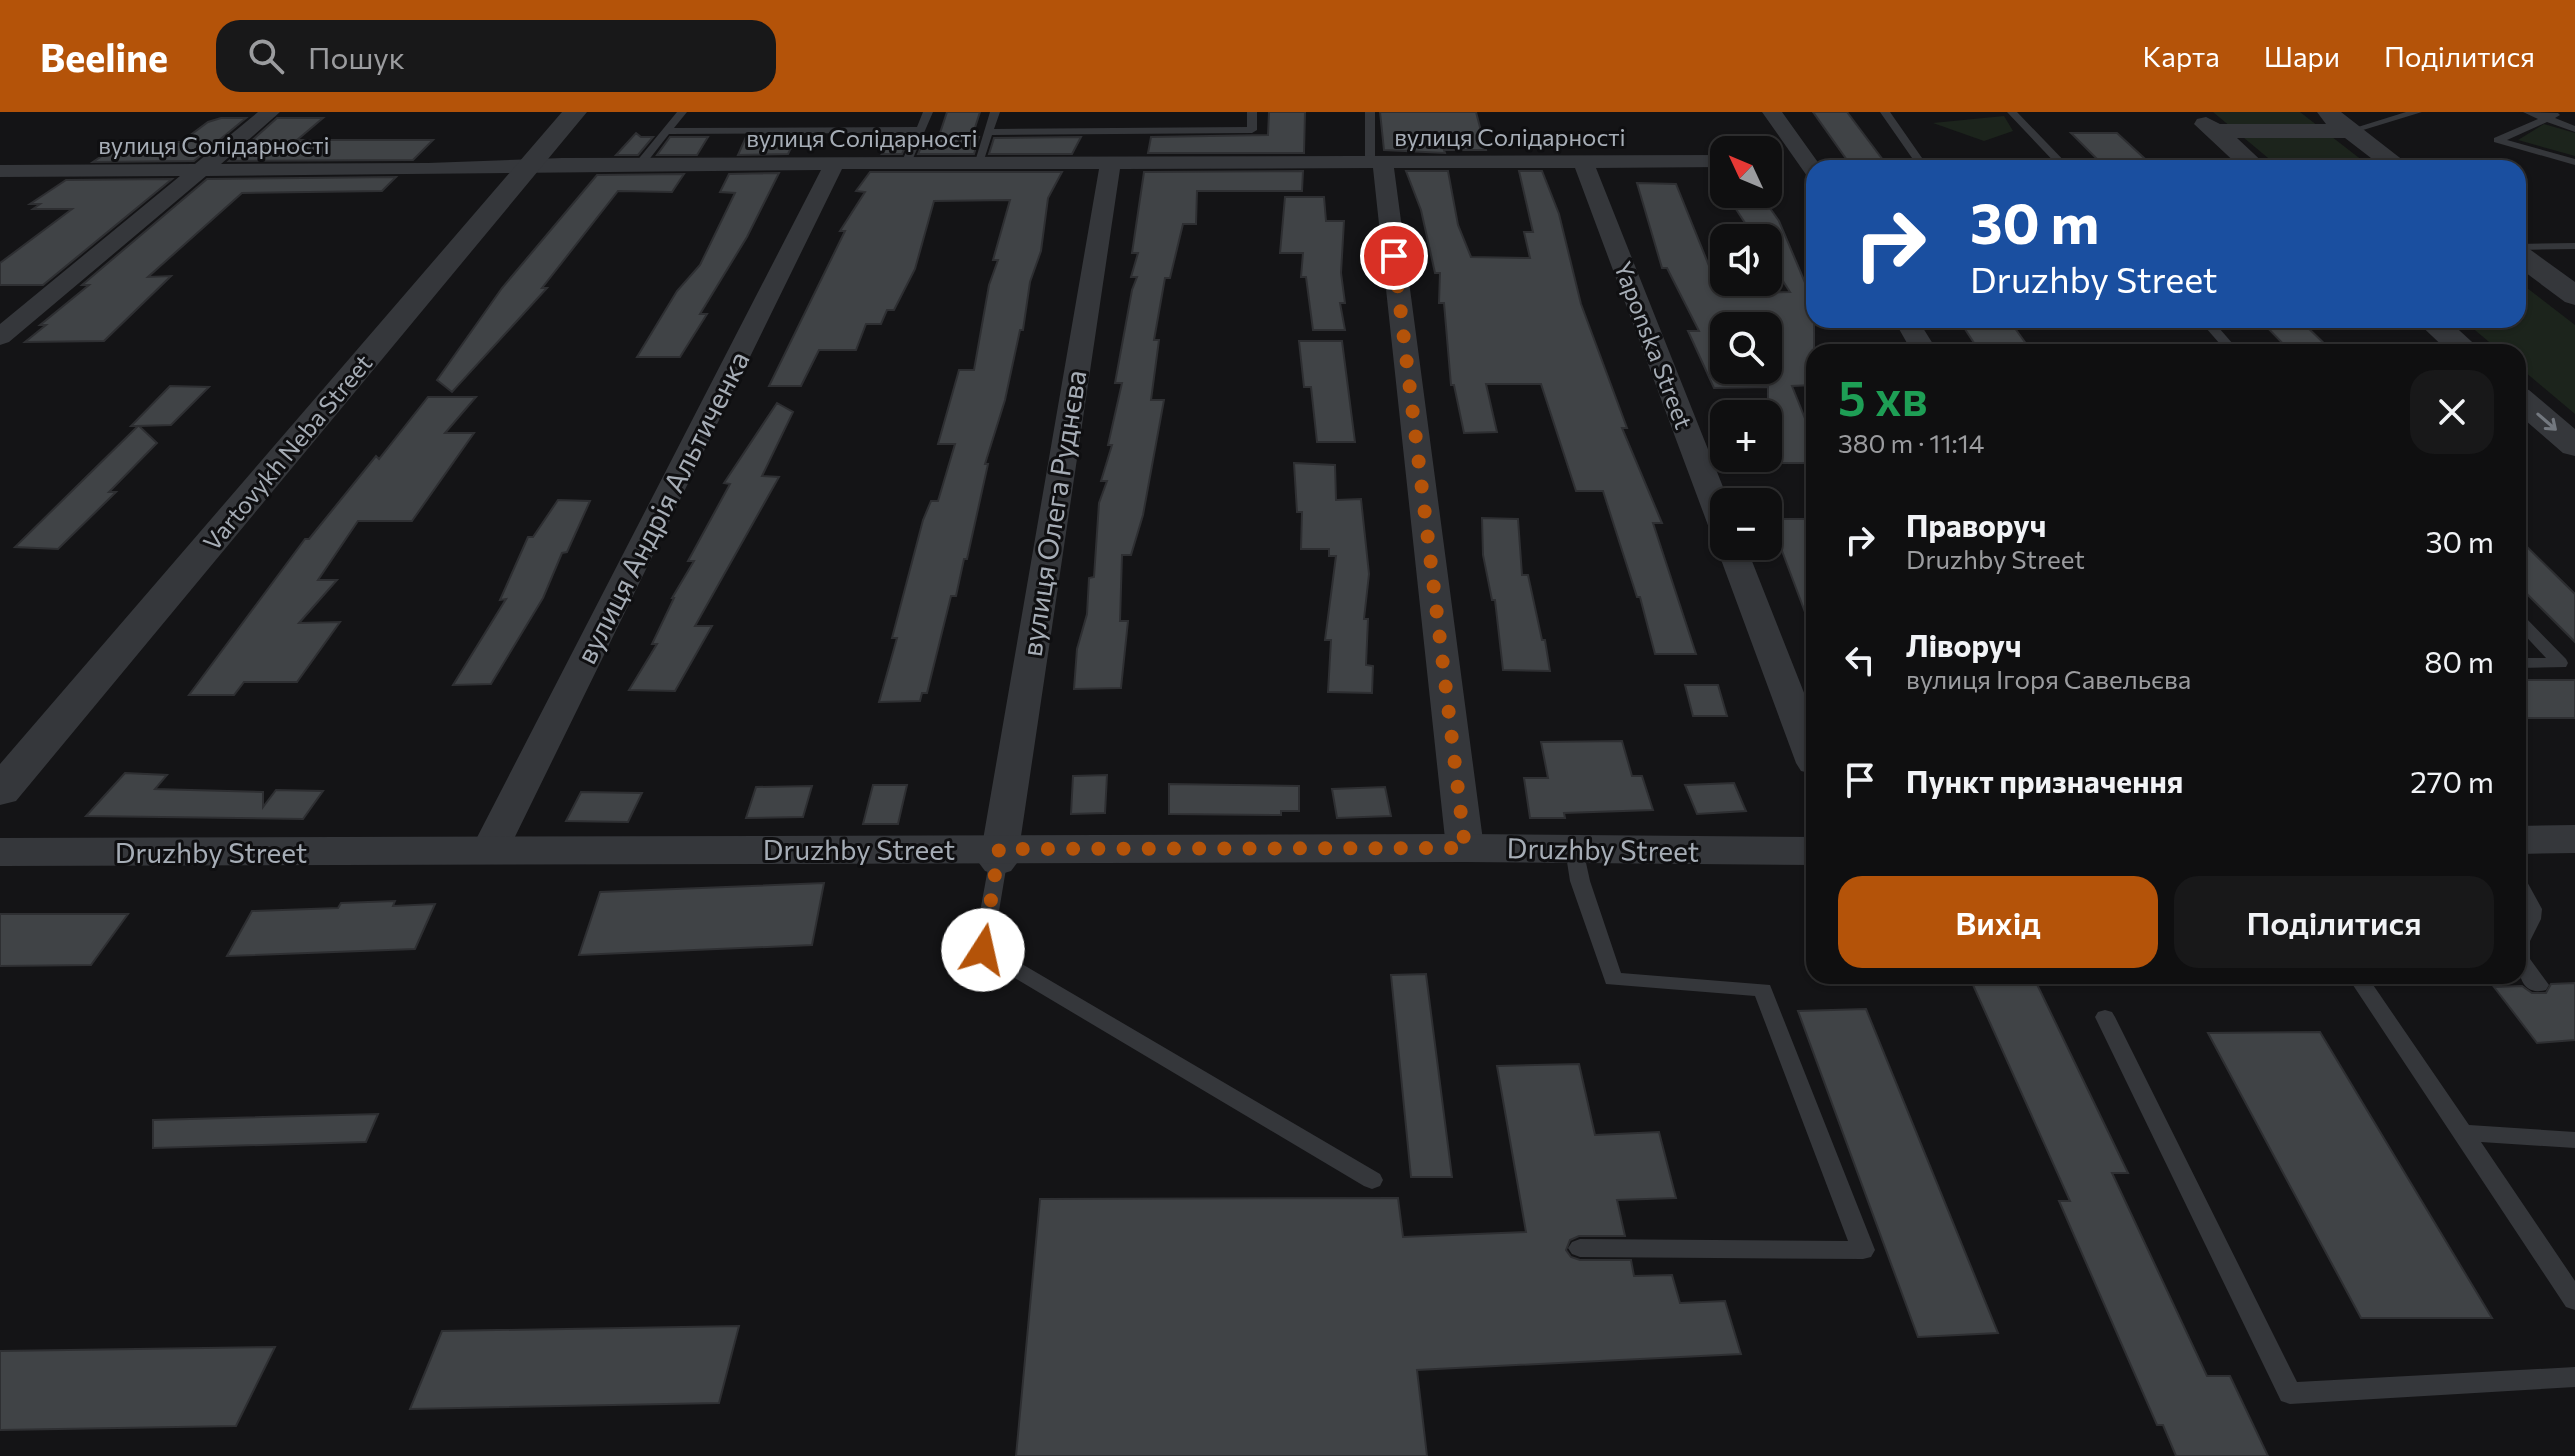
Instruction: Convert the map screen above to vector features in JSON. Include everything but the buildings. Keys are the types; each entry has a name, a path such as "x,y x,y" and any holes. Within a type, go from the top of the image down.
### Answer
{"street":[{"path":"0,337 270,112"},
{"name":"Vartovykh Neba Street","path":"0,792 575,112"},
{"path":"1772,112 1806,162"},
{"path":"2192,112 2247,160"},
{"path":"2325,112 2389,160"},
{"path":"2214,131 2350,131"},
{"name":"вулиця Солідарності","path":"0,171 428,169 640,164 1710,161"},
{"path":"1782,161 1806,165"},
{"name":"вулиця Андрія Альтиченка","path":"489,851 835,163"},
{"name":"вулиця Олега Руднєва","path":"998,856 1110,163"},
{"path":"1376,163 1465,848"},
{"name":"Yaponska Street","path":"1584,163 1710,492"},
{"path":"2526,260 2575,296"},
{"path":"2439,328 2458,344"},
{"path":"2526,404 2575,446"},
{"path":"1736,560 1806,742"},
{"path":"2526,840 2575,839"},
{"name":"Druzhby Street","path":"0,852 489,851 998,856 1465,848 1806,851"}],"lane":[{"path":"640,164 682,112"},
{"path":"906,163 928,112"},
{"path":"978,163 995,112"},
{"path":"989,132 1252,130 1252,112"},
{"path":"1370,112 1376,163"},
{"path":"1885,112 1918,160"},
{"path":"2012,112 2058,160"},
{"path":"2350,131 2417,112"},
{"path":"2528,112 2575,120"},
{"path":"2548,115 2575,129"},
{"path":"2548,115 2498,140 2575,162"},
{"path":"668,131 921,130"},
{"path":"2526,247 2575,246"},
{"path":"2212,328 2227,344"},
{"path":"2526,626 2568,663"},
{"path":"2526,663 2568,663"},
{"path":"1574,849 1580,881 1613,979 1763,990 1863,1250 1580,1248"},
{"path":"998,856 983,950 1372,1180"},
{"path":"2526,897 2533,911 2532,924 2526,932"},
{"path":"2526,967 2539,985"},
{"path":"2362,984 2575,1300"},
{"path":"2105,1017 2290,1393 2575,1377"},
{"path":"2462,1133 2575,1140"}],"shaded area":[{"path":"2213,112 2300,112 2362,160 2270,160"},
{"path":"2004,116 2013,131 1984,141 1933,123"},
{"path":"2544,124 2575,133 2575,156 2518,140"},
{"path":"2526,287 2575,325 2575,414 2526,373 2526,344 2492,344 2472,328 2526,328"}],"route":[{"path":"983,950 999,849 1465,848 1394,256"}]}
